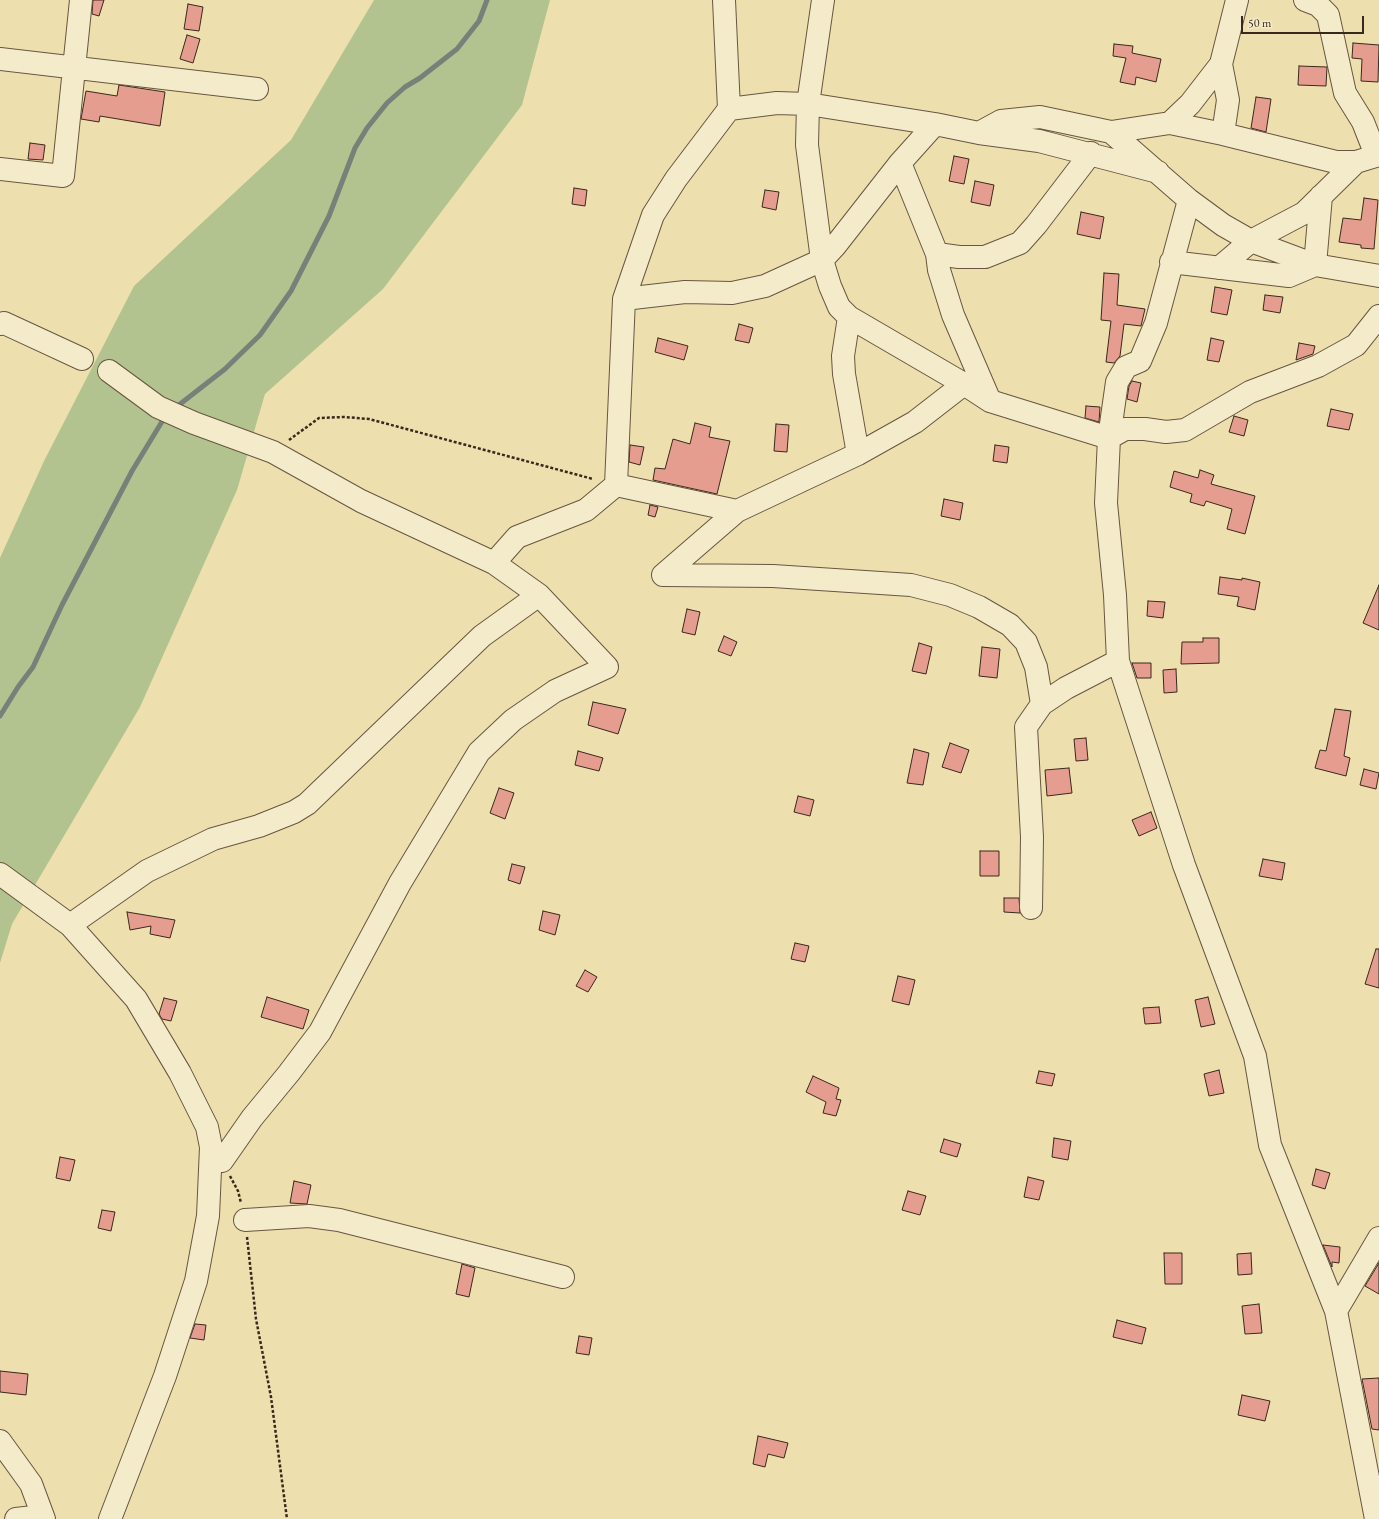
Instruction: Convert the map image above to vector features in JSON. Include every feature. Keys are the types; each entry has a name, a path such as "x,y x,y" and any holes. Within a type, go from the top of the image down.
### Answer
{"street":[{"path":"0,169 63,176 81,0"},
{"path":"494,563 517,537 586,510 616,485 624,299 652,215 676,179 729,109 724,0"},
{"path":"823,0 808,104 806,145 822,260 830,286 839,307 849,317 964,384 990,401 1108,438 1125,429 1145,429 1166,432 1185,430 1250,392 1318,366 1356,345 1379,316"},
{"path":"1170,123 1190,104 1221,64 1237,0"},
{"path":"1306,0 1318,5 1328,15 1345,93 1363,122 1370,157"},
{"path":"0,59 257,89"},
{"path":"1221,64 1228,100 1223,134"},
{"path":"729,109 777,103 808,104 935,124 979,133 1039,141 1091,153 1158,172"},
{"path":"979,133 1001,121 1040,117 1111,132 1170,123 1223,134 1336,162 1370,157"},
{"path":"624,299 685,292 732,293 764,286 822,260 835,246 900,163 935,124"},
{"path":"1111,132 1189,200 1223,225 1251,241 1315,265 1379,276"},
{"path":"937,254 958,257 985,257 1020,243 1036,225 1091,153"},
{"path":"1219,268 1251,241 1304,213 1321,196 1370,157"},
{"path":"900,163 937,254 939,270 953,315 990,401"},
{"path":"1315,265 1321,196"},
{"path":"1189,200 1171,262 1156,323 1140,361 1126,368 1117,382 1108,438 1106,503 1115,595 1118,661 1184,865 1255,1056 1270,1145 1336,1311 1376,1519"},
{"path":"1171,262 1289,276 1315,265"},
{"path":"849,317 845,340 844,374 858,454"},
{"path":"0,324 4,323 82,359"},
{"path":"109,371 158,407 194,423 273,452 361,501 494,563 540,595 606,667 555,691 513,720 479,752 400,883 320,1032 289,1074 252,1118 222,1161"},
{"path":"964,384 915,422 858,454 737,511 663,575 773,576 887,583 911,585 950,595 978,607 1010,625 1026,642 1036,667 1042,704"},
{"path":"616,485 737,511"},
{"path":"70,925 147,871 213,839 259,826 294,812 307,804 482,636 540,595"},
{"path":"1031,908 1032,837 1026,727 1042,704 1066,688 1118,661"},
{"path":"0,874 70,925 136,999 180,1073 207,1128 212,1147 208,1216 196,1281 165,1376 110,1519"},
{"path":"245,1220 321,1217 563,1277"},
{"path":"1336,1311 1379,1238"},
{"path":"0,1441 31,1484 43,1518 16,1519"}],"path":[{"path":"273,452 319,418 344,417 369,419 616,485"},
{"path":"222,1161 238,1191 245,1220 256,1319 271,1397 287,1519"}],"green space":[{"path":"374,0 550,0 522,105 383,289 265,394 237,490 140,707 12,924 0,963 0,558 44,461 134,286 291,140"}],"building":[{"path":"93,0 104,0 99,16 92,14"},
{"path":"188,4 203,7 199,31 184,29"},
{"path":"187,35 200,39 193,63 180,59"},
{"path":"1353,43 1379,45 1378,82 1361,81 1362,59 1352,58"},
{"path":"1114,44 1133,46 1132,53 1161,59 1156,82 1136,77 1135,85 1120,82 1126,58 1113,56"},
{"path":"1299,66 1327,67 1326,86 1298,85"},
{"path":"119,85 165,92 160,126 100,116 99,122 81,119 86,91 117,96"},
{"path":"1256,97 1271,99 1266,132 1251,128"},
{"path":"30,143 45,145 43,160 28,159"},
{"path":"954,156 969,159 964,184 949,181"},
{"path":"975,181 994,185 990,206 971,202"},
{"path":"574,188 587,190 585,206 572,204"},
{"path":"765,190 779,192 776,210 762,207"},
{"path":"1364,198 1378,200 1374,249 1361,248 1361,245 1339,242 1343,218 1361,220"},
{"path":"1081,212 1104,217 1100,239 1077,234"},
{"path":"1104,273 1119,274 1117,305 1145,309 1141,326 1124,324 1120,356 1114,363 1106,362 1111,321 1101,320"},
{"path":"1215,287 1232,290 1227,315 1211,312"},
{"path":"1265,295 1283,297 1280,313 1263,310"},
{"path":"739,324 753,328 749,343 735,340"},
{"path":"658,338 688,346 684,360 655,352"},
{"path":"1211,338 1224,341 1219,362 1207,360"},
{"path":"1299,343 1315,346 1313,354 1296,360"},
{"path":"1132,381 1141,383 1137,402 1127,399 1129,386"},
{"path":"1086,406 1100,407 1099,422 1085,418"},
{"path":"1331,409 1353,414 1349,430 1327,426"},
{"path":"1234,416 1248,420 1244,436 1229,432"},
{"path":"695,423 711,427 709,437 730,441 717,494 653,480 655,468 665,469 673,439 690,444"},
{"path":"776,424 789,425 787,452 774,451"},
{"path":"630,445 644,447 640,465 629,462"},
{"path":"995,445 1009,447 1007,463 993,461"},
{"path":"1200,470 1214,475 1211,484 1255,496 1245,534 1227,529 1232,509 1206,501 1204,506 1190,502 1192,494 1170,487 1174,471 1198,478"},
{"path":"944,499 963,503 960,520 941,516"},
{"path":"650,505 658,507 655,517 648,515"},
{"path":"1220,577 1242,580 1242,578 1260,582 1255,610 1237,606 1239,597 1218,594"},
{"path":"1379,585 1379,630 1363,623"},
{"path":"1148,601 1165,602 1163,618 1147,616"},
{"path":"687,609 700,612 695,635 682,632"},
{"path":"724,636 737,642 731,656 718,651"},
{"path":"1203,638 1219,638 1219,663 1181,664 1182,642 1203,642"},
{"path":"919,643 932,647 926,674 912,671"},
{"path":"982,647 1000,649 997,678 979,676"},
{"path":"1132,663 1151,663 1151,678 1137,678"},
{"path":"1176,669 1177,692 1164,693 1163,670"},
{"path":"593,702 626,709 618,734 588,725"},
{"path":"1335,709 1351,711 1344,756 1350,758 1346,776 1315,768 1320,750 1326,751"},
{"path":"1086,738 1088,760 1076,761 1074,739"},
{"path":"950,743 969,750 961,773 942,767"},
{"path":"914,749 929,753 923,785 907,783"},
{"path":"578,751 603,758 599,771 575,765"},
{"path":"1069,768 1072,793 1047,796 1045,770"},
{"path":"1364,769 1379,773 1376,789 1360,785"},
{"path":"499,788 514,793 505,819 490,813"},
{"path":"798,796 814,800 810,816 794,812"},
{"path":"1151,812 1157,828 1139,836 1132,820"},
{"path":"980,851 999,851 999,876 980,876"},
{"path":"1263,859 1285,863 1282,880 1259,876"},
{"path":"512,864 525,867 520,884 508,880"},
{"path":"1004,898 1019,898 1020,913 1004,912"},
{"path":"543,911 560,915 555,935 539,930"},
{"path":"127,912 175,920 170,938 150,934 151,926 130,930"},
{"path":"795,943 809,946 805,962 791,959"},
{"path":"1376,949 1379,949 1379,988 1365,984"},
{"path":"585,970 597,977 588,992 576,986"},
{"path":"898,976 915,980 909,1005 892,1001"},
{"path":"267,997 309,1010 303,1029 261,1017"},
{"path":"1208,997 1215,1024 1201,1027 1195,1000"},
{"path":"164,998 177,1001 171,1021 162,1019 159,1014"},
{"path":"1159,1007 1161,1023 1145,1024 1143,1008"},
{"path":"1219,1070 1224,1093 1209,1096 1204,1074"},
{"path":"1039,1071 1055,1074 1052,1086 1036,1083"},
{"path":"813,1076 839,1088 836,1099 841,1100 836,1116 823,1113 826,1102 806,1092"},
{"path":"1054,1138 1071,1141 1068,1160 1052,1157"},
{"path":"944,1139 961,1144 957,1157 940,1152"},
{"path":"60,1157 75,1160 70,1181 56,1178"},
{"path":"1316,1169 1330,1173 1325,1189 1312,1185"},
{"path":"1028,1177 1044,1181 1039,1200 1024,1197"},
{"path":"294,1181 311,1185 307,1204 290,1203"},
{"path":"908,1191 926,1196 920,1215 902,1210"},
{"path":"102,1210 115,1212 111,1231 98,1228"},
{"path":"1323,1245 1340,1247 1339,1263 1332,1262 1332,1267"},
{"path":"1164,1253 1182,1253 1182,1284 1165,1284"},
{"path":"1251,1253 1252,1274 1238,1275 1237,1254"},
{"path":"1379,1263 1379,1294 1365,1286"},
{"path":"462,1264 475,1268 469,1297 456,1294"},
{"path":"1259,1304 1262,1333 1245,1334 1242,1306"},
{"path":"1117,1320 1146,1328 1142,1344 1113,1337"},
{"path":"195,1324 206,1325 204,1340 190,1338"},
{"path":"579,1336 592,1338 589,1355 576,1353"},
{"path":"0,1371 28,1374 26,1395 0,1392"},
{"path":"1379,1378 1379,1430 1372,1429 1362,1379"},
{"path":"1242,1395 1270,1401 1265,1421 1238,1415"},
{"path":"758,1436 788,1443 784,1458 768,1454 765,1467 753,1464"}],"waterway":[{"path":"175,408 225,369 260,335 291,291 329,216 355,148 367,128 387,103 405,87 420,78 457,49 479,21 487,0"},
{"path":"0,716 18,687 33,667 62,605 132,471 166,415"}]}
